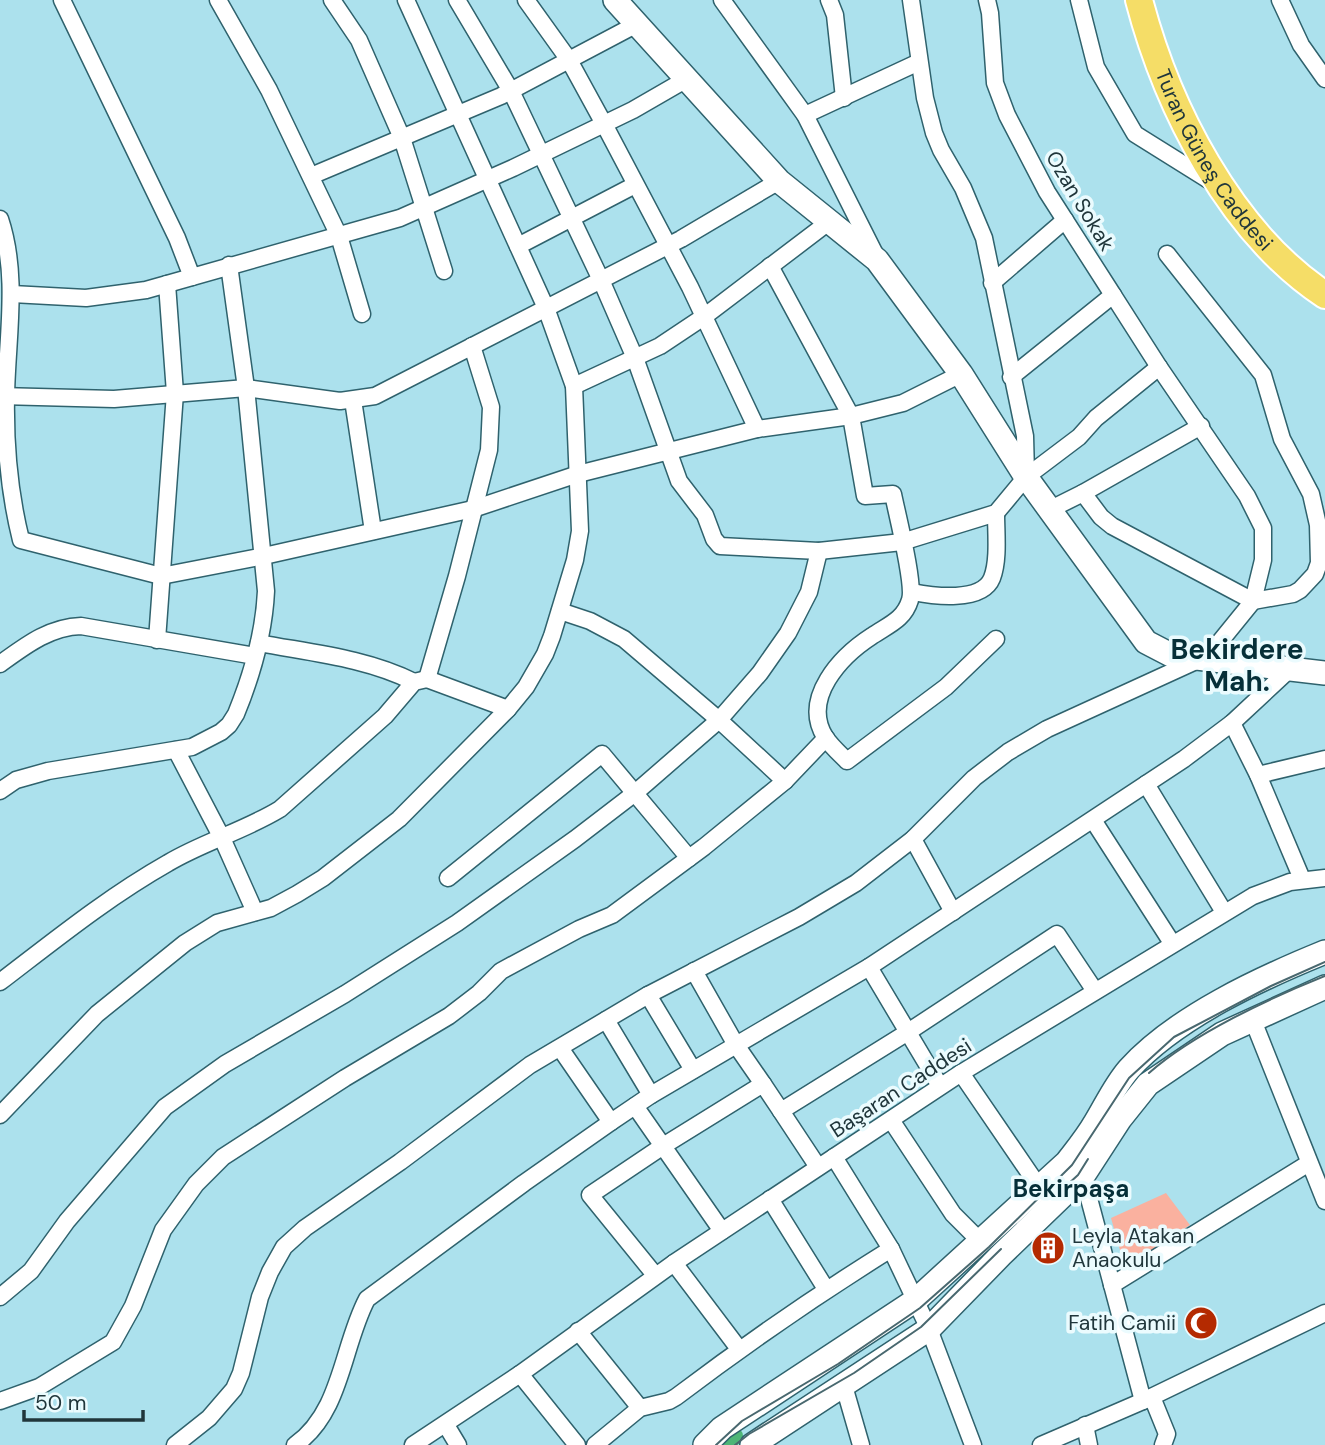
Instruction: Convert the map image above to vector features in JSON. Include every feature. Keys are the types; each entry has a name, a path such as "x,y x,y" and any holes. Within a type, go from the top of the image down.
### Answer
{"main road":[{"path":"615,0 779,181 877,260 961,374 1049,510 1146,642 1171,656 1325,673"},
{"name":"Turan Güneş Caddesi","path":"1139,0 1157,55 1185,122 1220,187 1262,240 1320,284"},
{"path":"705,1445 722,1428 916,1300 1067,1161 1082,1143 1130,1068 1164,1037 1250,986 1325,952"},
{"path":"752,1445 929,1329 1083,1176 1120,1119 1148,1084 1193,1052 1252,1018 1325,987"}],"street":[{"path":"62,0 177,238 192,277"},
{"path":"218,0 269,90 340,236 362,314"},
{"path":"332,0 359,40 402,138 444,271"},
{"path":"0,1115 97,1014 185,943 217,923 282,903 323,878 399,819 508,709 526,687 545,654 578,544 575,386 546,307 406,0"},
{"path":"457,0 511,91 635,358 679,481 705,515 717,544 725,547 819,551 902,542 996,513 1026,477 1079,437 1096,418 1159,367"},
{"path":"526,0 569,60 604,124 705,316 757,429"},
{"path":"722,0 805,115 877,260"},
{"path":"830,0 835,15 844,98"},
{"path":"911,0 919,62 934,133 979,222 1025,436 1026,477"},
{"name":"Ozan Sokak","path":"987,0 995,83 1007,115 1047,192 1159,367 1254,507 1263,528 1263,560 1253,601"},
{"path":"1079,0 1096,67 1135,134 1220,187"},
{"path":"1280,0 1301,45 1325,79"},
{"path":"311,176 511,91 637,24"},
{"path":"805,115 919,62"},
{"path":"12,294 86,298 146,290 400,218 540,155 685,80"},
{"path":"3,396 114,399 246,388 340,401 375,396 667,246 779,181"},
{"path":"518,246 635,184"},
{"path":"0,219 6,237 4,262 12,294 3,396 8,477 21,540 162,576 473,509 578,474 757,429 851,416 903,403 961,374"},
{"path":"992,283 1065,220"},
{"path":"575,386 660,346 705,316 830,222"},
{"path":"1083,493 1101,517 1112,526 1253,601 1293,594 1307,583 1320,563 1318,525 1311,494 1282,439 1263,375 1167,254"},
{"path":"0,791 16,780 48,771 176,750 203,742 229,725 243,697 265,612 264,556 246,388 229,265"},
{"path":"770,266 851,416 864,496 893,494 912,593 906,609 895,623 867,639 828,679 818,701 819,720 825,738 847,761 946,687 996,639"},
{"path":"157,640 176,393 167,284"},
{"path":"1011,377 1113,295"},
{"path":"0,982 95,910 148,875 182,855 264,818 297,795 421,681 457,576 489,450 491,407 472,346"},
{"path":"353,400 373,531"},
{"path":"1049,510 1201,426"},
{"path":"912,593 959,596 983,590 989,585 994,566 996,513"},
{"path":"0,1297 31,1271 67,1221 165,1107 225,1064 345,994 457,923 635,793 719,720 754,680 788,633 809,592 819,551"},
{"path":"175,1445 209,1418 234,1388 241,1373 260,1297 270,1272 284,1247 319,1217 400,1163 512,1078 560,1048 648,995 828,901 913,839 974,778 1008,752 1047,729 1198,660 1214,649 1253,601"},
{"path":"560,611 590,621 624,639 785,781"},
{"path":"0,664 51,631 81,626 157,640 354,661 508,709"},
{"path":"295,1445 316,1426 324,1412 343,1368 354,1325 367,1298 524,1182 651,1095 869,967 1146,784 1232,723 1290,669"},
{"path":"1232,723 1258,775 1302,879"},
{"path":"0,1401 39,1387 113,1342 133,1306 163,1230 196,1184 223,1157 334,1085 449,1016 479,993 501,971 579,929 612,915 785,781 825,738"},
{"path":"176,750 222,838 255,912"},
{"path":"448,878 602,754 689,858"},
{"path":"1258,775 1325,759"},
{"path":"1146,784 1224,912"},
{"path":"1093,820 1172,943"},
{"path":"913,839 953,912"},
{"name":"Başaran Caddesi","path":"413,1445 520,1374 656,1275 940,1086 1224,912 1275,886 1302,879 1325,878"},
{"path":"781,1111 908,1032 1056,934 1095,991"},
{"path":"869,967 940,1086"},
{"path":"694,971 736,1045 818,1167"},
{"path":"648,995 694,1070"},
{"path":"1252,1018 1325,1201"},
{"path":"606,1020 651,1095"},
{"path":"560,1048 611,1122"},
{"path":"961,1073 1038,1186"},
{"path":"656,1275 590,1195 763,1084"},
{"path":"635,1106 722,1231"},
{"path":"891,1120 953,1214 980,1241"},
{"path":"834,1157 891,1249 916,1300 973,1445"},
{"path":"1112,1285 1309,1163"},
{"path":"1083,1176 1112,1285 1147,1399 1167,1434 1163,1445"},
{"path":"770,1199 826,1289"},
{"path":"595,1445 640,1408 676,1397 739,1349 826,1289 891,1249"},
{"path":"674,1263 739,1349"},
{"path":"1041,1445 1147,1399 1325,1313"},
{"path":"578,1331 640,1408"},
{"path":"520,1374 577,1445"},
{"path":"844,1386 861,1445"},
{"path":"446,1425 458,1445"},
{"path":"1085,1425 1089,1445"}],"shaded area":[{"path":"1166,1193 1190,1225 1125,1268 1111,1218"}],"waterway":[{"path":"725,1445 734,1436"}],"tram line":[{"path":"716,1445 742,1421 838,1364 920,1308 989,1247 1072,1165 1129,1078 1174,1037 1271,986 1325,962"},
{"path":"1149,1073 1187,1044 1210,1031 1257,1006 1325,976"},
{"path":"1056,1195 1078,1175 1088,1159"},
{"path":"735,1445 749,1434 854,1373 921,1327 1001,1249"}],"place":[{"name":"Leyla Atakan Anaokulu","path":"1048,1248"},
{"name":"Fatih Camii","path":"1201,1323"}],"district":[{"name":"Bekirdere Mah.","path":"1237,665"},
{"name":"Bekirpaşa","path":"1071,1189"}]}
